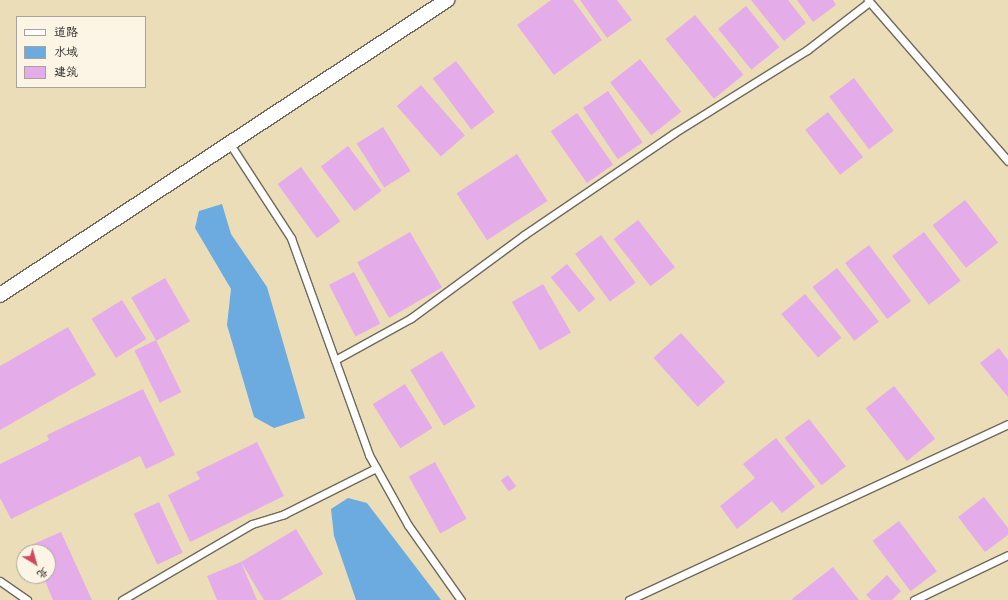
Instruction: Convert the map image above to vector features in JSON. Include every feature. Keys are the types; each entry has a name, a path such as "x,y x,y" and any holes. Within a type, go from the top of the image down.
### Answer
{"street":[{"path":"0,295 447,0"}],"lane":[{"path":"335,360 411,318 530,230 674,133 807,50 869,1 1008,161"},
{"path":"230,144 291,238 376,468 408,524 461,600"},
{"path":"629,600 1008,424"},
{"path":"122,600 252,524 284,514 376,468"},
{"path":"914,600 1008,555"},
{"path":"0,581 27,600"}],"water":[{"path":"222,204 231,234 267,287 305,418 274,428 254,417 227,325 231,289 195,228 199,211"},
{"path":"348,498 367,503 441,600 356,600 334,536 331,509"}],"building":[{"path":"551,0 573,0 602,40 554,75 517,25"},
{"path":"580,0 617,0 632,20 607,38"},
{"path":"751,0 788,0 806,23 784,41"},
{"path":"797,0 833,0 836,5 813,22"},
{"path":"746,6 779,47 751,70 718,29"},
{"path":"695,15 743,75 714,99 665,39"},
{"path":"640,59 681,112 651,135 610,82"},
{"path":"456,61 495,112 471,130 433,78"},
{"path":"854,78 894,131 869,149 829,97"},
{"path":"421,85 465,136 441,157 397,106"},
{"path":"608,91 643,142 618,159 583,108"},
{"path":"828,112 863,157 840,175 805,130"},
{"path":"577,113 613,165 587,183 551,131"},
{"path":"383,127 411,171 384,188 357,143"},
{"path":"348,146 382,191 355,211 321,166"},
{"path":"517,154 547,201 487,240 457,193"},
{"path":"301,167 340,221 317,238 278,184"},
{"path":"965,200 998,243 966,268 933,225"},
{"path":"638,220 675,267 651,286 614,239"},
{"path":"410,232 442,287 389,318 357,262"},
{"path":"924,232 961,281 929,305 892,256"},
{"path":"601,235 636,283 610,302 575,254"},
{"path":"869,245 911,301 887,319 845,263"},
{"path":"567,264 595,299 579,312 551,277"},
{"path":"837,268 879,322 854,341 813,287"},
{"path":"354,272 380,324 355,336 329,285"},
{"path":"165,278 190,321 156,341 131,298"},
{"path":"543,284 571,332 540,350 512,302"},
{"path":"805,294 842,338 818,358 781,314"},
{"path":"122,300 146,339 116,358 91,319"},
{"path":"68,327 96,375 0,430 0,366"},
{"path":"681,333 725,382 698,407 654,358"},
{"path":"156,340 181,392 160,403 134,351"},
{"path":"999,348 1008,360 1008,397 980,363"},
{"path":"442,351 475,407 444,426 410,370"},
{"path":"405,384 433,428 400,448 373,404"},
{"path":"894,386 935,439 907,461 866,408"},
{"path":"143,389 175,455 146,469 140,456 11,519 0,498 0,464 49,440 47,435"},
{"path":"809,419 846,466 822,485 785,438"},
{"path":"776,438 815,487 782,513 772,501 737,529 720,506 755,478 743,464"},
{"path":"257,442 284,496 190,542 168,495 200,479 196,472"},
{"path":"435,462 467,519 440,533 409,477"},
{"path":"508,475 516,486 509,492 501,480"},
{"path":"984,497 1008,528 1008,535 985,552 958,517"},
{"path":"159,502 183,553 157,565 134,514"},
{"path":"899,521 937,571 911,591 873,541"},
{"path":"296,529 323,574 280,600 264,600 241,562"},
{"path":"61,532 92,600 53,600 46,584 56,584 56,544 34,544"},
{"path":"241,562 257,600 217,600 207,576"},
{"path":"833,567 859,600 792,599"},
{"path":"887,575 901,591 892,600 871,600 866,595"}]}
